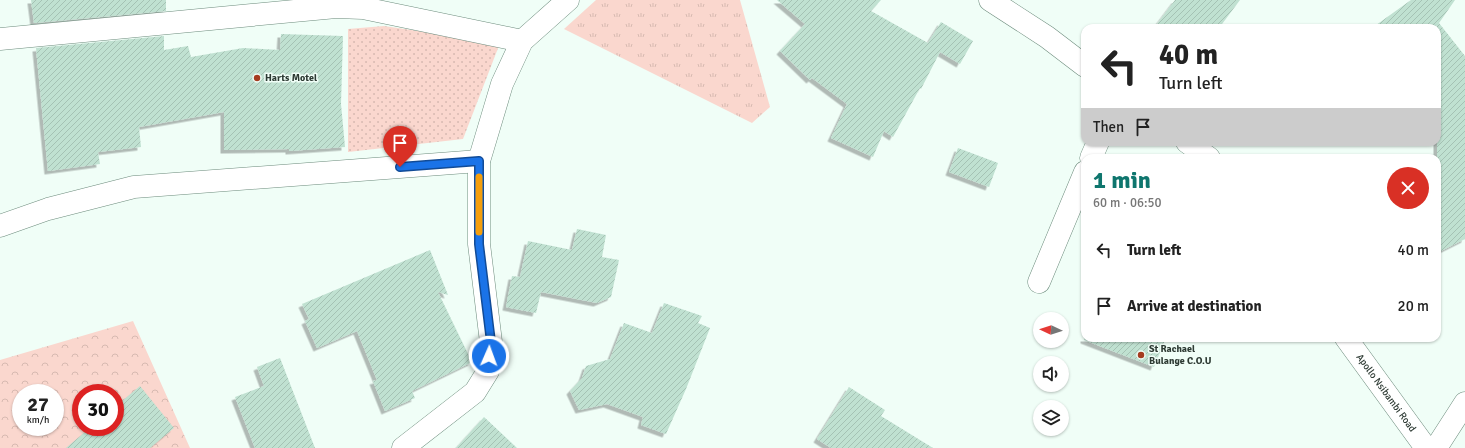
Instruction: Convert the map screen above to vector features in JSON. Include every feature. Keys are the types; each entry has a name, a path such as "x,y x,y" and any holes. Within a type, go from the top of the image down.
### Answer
{"street":[{"path":"403,448 475,392 488,371 491,342 479,244 479,161 502,84 522,41 568,0"},
{"path":"990,0 1047,37 1081,63"},
{"path":"0,39 336,7 363,8 522,41"},
{"path":"1193,146 1204,154"},
{"path":"0,226 48,209 134,187 479,161"},
{"path":"1039,282 1081,182"},
{"name":"Apollo Nsibambi Road","path":"1349,342 1426,448"},
{"path":"1436,448 1465,403"}],"green space":[{"path":"596,0 740,0 770,107 752,123 564,29"},
{"path":"384,26 500,43 463,139 348,152 348,29"},
{"path":"133,321 190,448 0,448 0,360"}],"building":[{"path":"31,0 166,0 166,11 34,23"},
{"path":"777,0 881,0 871,11 928,43 941,22 973,41 960,64 940,52 921,89 920,88 893,137 884,131 873,157 831,138 847,104 812,78 810,80 780,51 805,24"},
{"path":"1175,0 1240,0 1222,24 1157,24"},
{"path":"1411,0 1455,0 1439,23 1440,24 1378,24"},
{"path":"1441,26 1465,56 1465,239 1441,251 1441,154 1437,154 1437,146 1441,146"},
{"path":"281,34 343,36 341,104 345,147 289,151 289,149 224,150 224,112 139,127 141,147 98,152 100,164 48,171 36,48 164,36 164,50 188,46 191,57 243,48 280,50"},
{"path":"958,148 998,163 989,187 949,172"},
{"path":"577,229 606,235 602,257 619,260 611,297 597,303 541,292 536,313 506,307 512,276 520,277 528,241 572,250"},
{"path":"430,250 448,295 438,292 472,362 412,391 415,398 385,411 373,381 377,380 357,331 317,348 305,321 309,319 302,304"},
{"path":"664,303 702,316 698,323 710,328 686,389 666,434 641,425 643,417 607,404 579,410 570,391 582,378 586,366 610,359 624,323 652,333"},
{"name":"St Rachael Bulange C.O.U","path":"1089,342 1164,342 1154,367"},
{"path":"280,358 315,448 255,448 235,397 264,386 257,367"},
{"path":"140,386 174,428 150,448 66,448 80,436 124,436 124,399"},
{"path":"849,387 885,410 881,416 933,448 831,448 817,439"},
{"path":"484,417 517,448 456,448"}],"slow traffic":[{"path":"479,177 479,232"}],"place":[{"name":"Harts Motel","path":"257,78"},
{"name":"St Rachael Bulange C.O.U","path":"1141,355"}],"route":[{"path":"400,167 479,161 479,244 491,342 489,356"}]}
